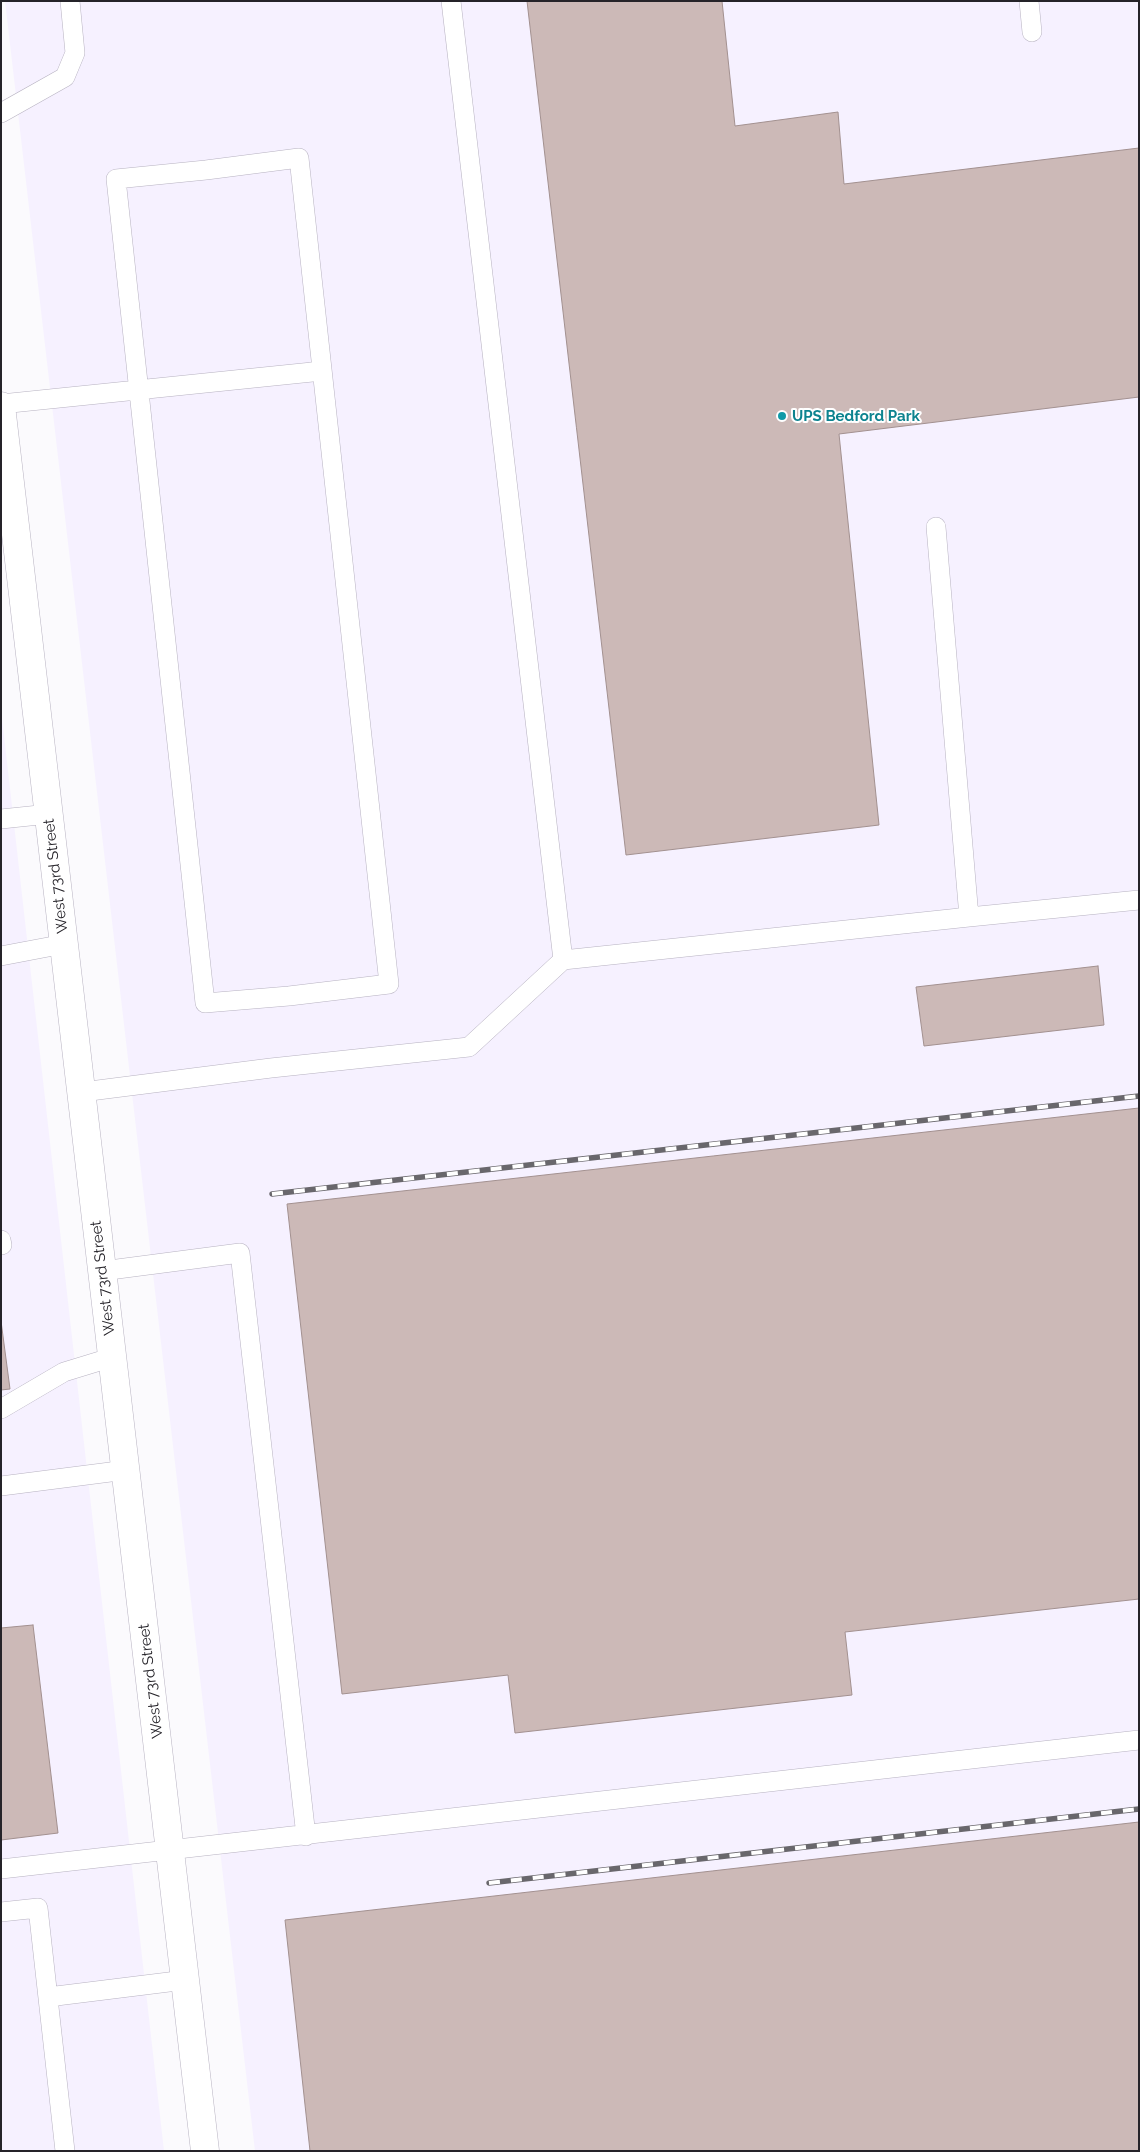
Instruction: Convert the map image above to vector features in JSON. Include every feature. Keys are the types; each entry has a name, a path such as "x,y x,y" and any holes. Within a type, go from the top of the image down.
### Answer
{"street":[{"name":"West 73rd Street","path":"1,405 205,2151"}],"lane":[{"path":"1,113 65,77 75,53 70,1"},
{"path":"451,1 563,960"},
{"path":"1029,1 1032,32"},
{"path":"299,158 389,984 289,996 205,1003 139,389 116,179 299,158"},
{"path":"1,405 322,370"},
{"path":"936,527 968,917"},
{"path":"1,819 49,814"},
{"path":"82,1092 271,1068 470,1047 563,960 1139,900"},
{"path":"1,956 64,944"},
{"path":"102,1270 240,1253 306,1836"},
{"path":"1,1410 64,1372 113,1357"},
{"path":"1,1486 126,1470"},
{"path":"1,1869 171,1852 1139,1740"},
{"path":"1,1912 38,1908 65,2151"},
{"path":"48,1997 186,1980"}],"shaded area":[{"path":"5,1 1139,1 1139,2151 255,2151"},
{"path":"1,709 164,2151 1,2151"}],"building":[{"name":"UPS Bedford Park","path":"527,1 722,1 735,126 838,112 844,184 1139,148 1139,397 839,434 879,825 626,855"},
{"path":"1098,966 1104,1025 924,1046 916,987"},
{"path":"1139,1108 1139,1599 845,1632 852,1695 515,1733 508,1675 342,1694 287,1204"},
{"path":"1,1321 10,1389 1,1390"},
{"path":"33,1625 58,1833 1,1840 1,1628"},
{"path":"1139,1822 1139,2151 310,2151 285,1920"}],"railway":[{"path":"272,1194 1139,1096"},
{"path":"489,1883 1139,1809"}],"place":[{"name":"UPS Bedford Park","path":"782,416"}]}
